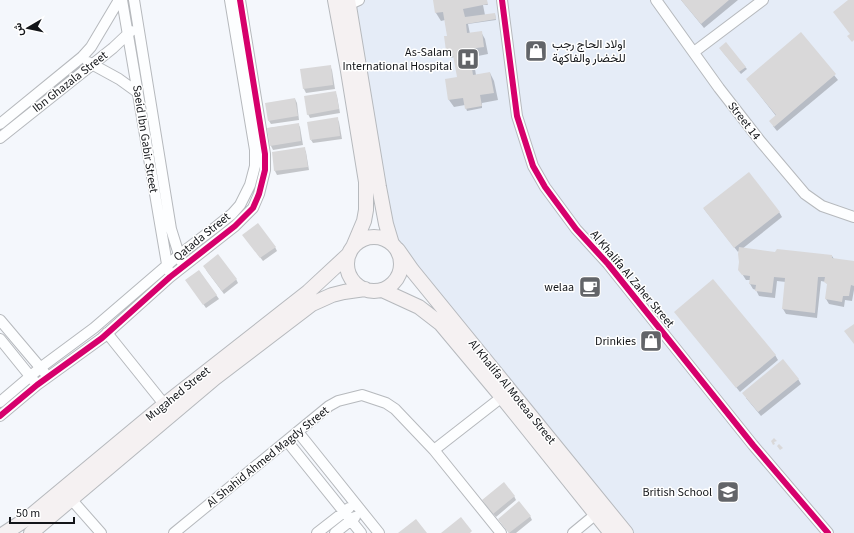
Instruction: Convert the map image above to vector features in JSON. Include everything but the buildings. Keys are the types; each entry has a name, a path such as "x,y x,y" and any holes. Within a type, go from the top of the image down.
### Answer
{"street":[{"name":"Saeid Ibn Gabir Street","path":"121,0 128,34 166,266 170,277"},
{"name":"Ibn Ghazala Street","path":"0,124 82,58 91,47 121,0"},
{"name":"Saeid Ibn Gabir Street","path":"134,0 168,215 173,239 183,267"},
{"name":"Qatada Street","path":"0,402 40,368 104,320 179,255 232,214 240,205 250,185 254,172 255,150 230,0"},
{"name":"Qatada Street","path":"0,416 37,385 107,334 170,277 235,226 253,208 263,181 265,170 264,154 240,0"},
{"name":"Al Khalifa Al Zaher Street","path":"502,0 518,116 533,166 545,187 576,229 608,264 753,445 828,533"},
{"name":"Street 14","path":"656,0 719,88 804,194 822,206 854,217"},
{"path":"694,52 763,0"},
{"name":"Al Khalifa Al Moteaa Street","path":"345,3 386,224 395,247 471,350 502,397 611,533"},
{"name":"Al Khalifa Al Moteaa Street","path":"345,3 347,65 366,182 366,210 364,221 351,251"},
{"name":"Ibn Ghazala Street","path":"0,138 114,48 138,24"},
{"path":"82,58 119,79 137,92"},
{"path":"376,237 385,239 395,247 401,260 401,269 397,278 391,285 377,291 365,289 352,279 348,271 347,263 351,251 364,239 376,237"},
{"name":"Mugahed Street","path":"5,533 28,518 168,409 308,292 351,251"},
{"name":"Mugahed Street","path":"31,533 71,499 168,409 215,378 312,304 332,295 365,289"},
{"name":"Al Khalifa Al Moteaa Street","path":"382,290 419,307 430,314 471,350 626,533"},
{"path":"0,320 48,377"},
{"path":"104,320 107,334"},
{"path":"94,328 107,334 168,409"},
{"path":"0,339 37,385"},
{"name":"Al Shahid Ahmed Magdy Street","path":"174,533 334,404 362,395 386,403 395,409 434,450 501,533"},
{"path":"434,450 502,397"},
{"path":"298,432 379,533"},
{"path":"287,441 361,533"},
{"path":"71,499 101,533"},
{"path":"317,533 355,503"},
{"path":"335,533 362,511"},
{"path":"573,533 596,514"}],"shaded area":[{"path":"354,0 854,0 854,533 631,533 401,247 390,225"}],"cycle path":[{"path":"0,416 37,385 102,338 170,277 235,226 253,208 259,194 265,170 265,154 240,0"},
{"path":"502,0 517,116 533,166 545,187 576,229 608,264 753,445 828,533"}],"place":[{"name":"اولاد الحاج رجب للخضار والفاكهة","path":"536,51"},
{"name":"As-Salam International Hospital","path":"468,59"},
{"name":"welaa","path":"590,287"},
{"name":"Drinkies","path":"651,341"},
{"name":"British School","path":"728,492"}]}
